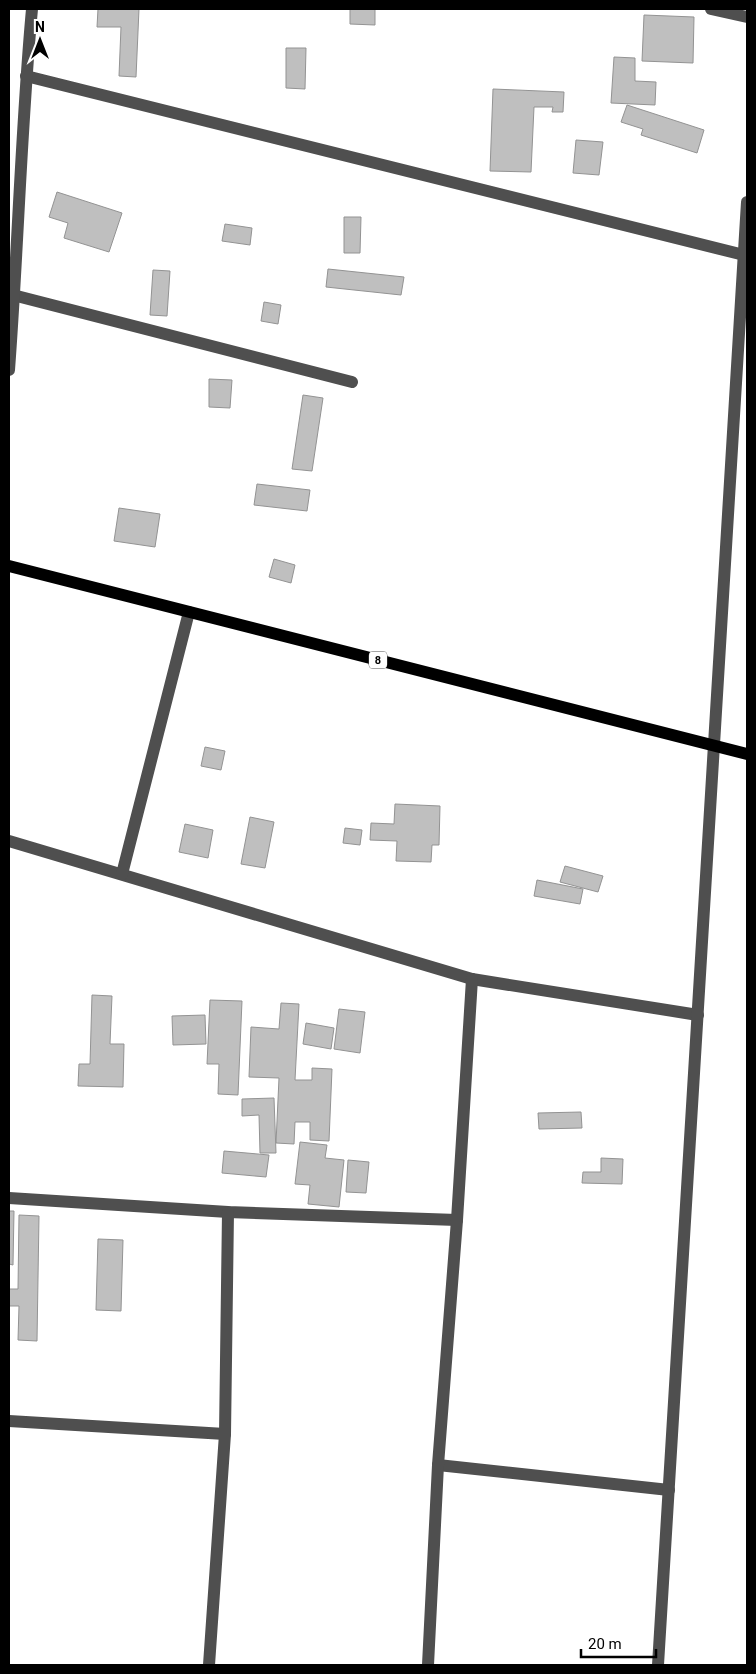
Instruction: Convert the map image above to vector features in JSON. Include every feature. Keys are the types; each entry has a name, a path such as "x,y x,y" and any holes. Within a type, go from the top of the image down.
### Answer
{"main road":[{"name":"8","path":"9,566 747,754"}],"street":[{"path":"9,370 12,295 32,9"},
{"path":"711,9 747,17"},
{"path":"26,76 744,256"},
{"path":"658,1665 747,202"},
{"path":"12,295 352,382"},
{"path":"122,874 189,612"},
{"path":"9,841 472,979 698,1014"},
{"path":"428,1665 438,1465 457,1220 472,979"},
{"path":"9,1198 228,1212 457,1220"},
{"path":"209,1665 225,1434 228,1212"},
{"path":"9,1421 225,1434"},
{"path":"438,1465 669,1490"}],"building":[{"path":"98,9 139,9 136,77 119,76 121,27 97,27"},
{"path":"350,9 375,9 375,25 350,24"},
{"path":"644,15 694,17 693,63 642,61"},
{"path":"286,48 306,48 305,89 286,88"},
{"path":"614,57 635,58 635,81 656,82 655,105 611,103"},
{"path":"493,89 564,92 563,112 552,112 553,107 534,107 531,172 490,171"},
{"path":"627,105 704,130 697,153 641,135 643,129 621,122"},
{"path":"576,140 603,142 599,175 573,173"},
{"path":"57,192 122,213 109,252 64,238 68,223 49,217"},
{"path":"344,217 361,217 360,253 344,253"},
{"path":"225,224 252,228 250,245 222,241"},
{"path":"328,269 404,277 401,295 326,287"},
{"path":"153,270 170,271 167,316 150,315"},
{"path":"264,302 281,305 278,324 261,321"},
{"path":"209,379 232,380 230,408 209,407"},
{"path":"303,395 323,398 312,471 292,469"},
{"path":"257,484 310,490 307,511 254,505"},
{"path":"119,508 160,514 155,547 114,541"},
{"path":"274,559 295,565 291,583 269,577"},
{"path":"205,747 225,751 221,770 201,766"},
{"path":"395,804 440,806 439,845 432,845 431,862 396,861 397,841 370,840 371,823 394,824"},
{"path":"250,817 274,822 265,868 241,864"},
{"path":"185,824 213,830 208,858 179,852"},
{"path":"345,828 362,830 360,845 343,843"},
{"path":"565,866 603,876 598,892 560,882"},
{"path":"537,880 583,889 580,904 534,896"},
{"path":"92,995 112,996 110,1044 124,1044 123,1087 78,1086 79,1064 90,1064"},
{"path":"210,1000 242,1001 238,1095 218,1094 219,1064 207,1064"},
{"path":"281,1003 299,1004 295,1080 312,1080 312,1068 332,1069 329,1141 310,1140 310,1122 295,1122 294,1144 276,1143 279,1078 249,1077 251,1027 279,1029"},
{"path":"339,1009 365,1012 360,1053 334,1049"},
{"path":"205,1015 206,1044 173,1045 172,1016"},
{"path":"306,1023 334,1028 331,1049 303,1044"},
{"path":"274,1098 276,1153 260,1153 259,1115 242,1116 242,1099"},
{"path":"581,1112 582,1128 539,1129 538,1113"},
{"path":"300,1142 327,1145 325,1158 344,1160 339,1207 308,1204 310,1185 295,1184"},
{"path":"224,1151 269,1155 266,1177 222,1173"},
{"path":"601,1158 623,1159 622,1184 582,1183 583,1172 601,1172"},
{"path":"348,1160 369,1162 366,1193 346,1192"},
{"path":"9,1211 14,1211 13,1265 9,1264"},
{"path":"19,1215 39,1216 37,1341 18,1340 19,1306 9,1306 9,1289 18,1289"},
{"path":"98,1239 123,1240 121,1311 96,1310"}]}
